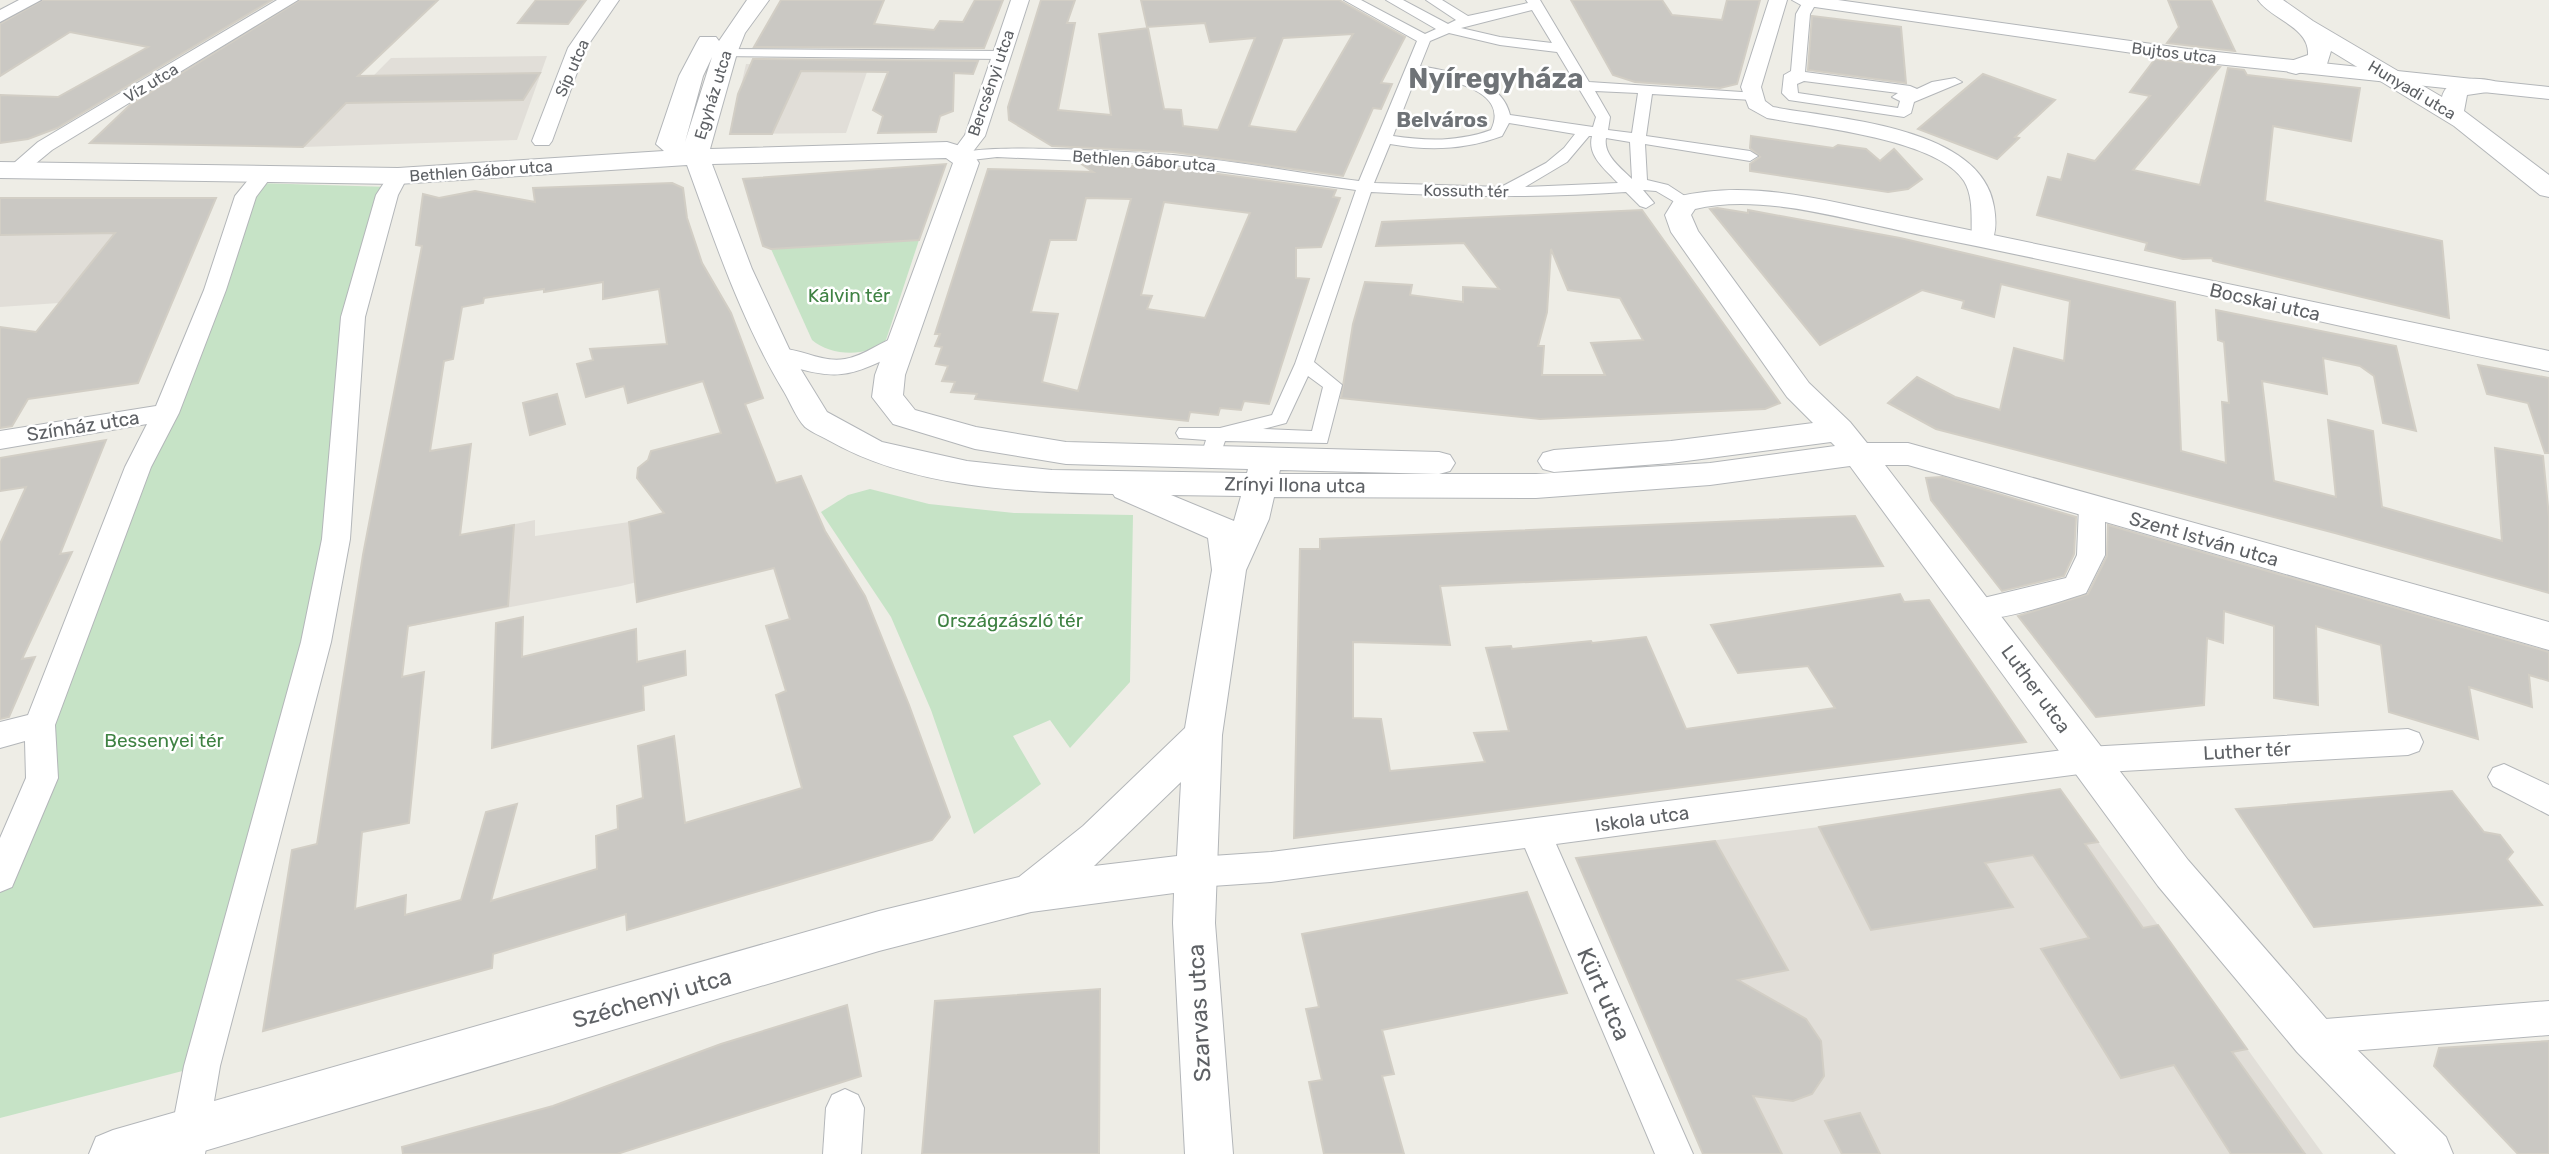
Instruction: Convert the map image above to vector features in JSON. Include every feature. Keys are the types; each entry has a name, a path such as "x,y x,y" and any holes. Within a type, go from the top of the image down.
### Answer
{"street":[{"path":"0,17 32,0"},
{"name":"Víz utca","path":"8,170 289,0"},
{"name":"Síp utca","path":"542,141 578,48 610,0"},
{"name":"Egyház utca","path":"697,157 669,144 691,76 712,34 734,0"},
{"name":"Egyház utca","path":"758,0 734,33 724,53 697,142 697,157 738,269 777,355"},
{"name":"Bercsényi utca","path":"902,342 1020,0"},
{"path":"1351,0 1424,39"},
{"path":"1393,0 1447,29 1473,37 1563,49"},
{"path":"1433,0 1466,20"},
{"path":"1636,187 1650,185 1662,188 1685,202 1714,195 1747,197 1982,239 1985,223 1981,198 1971,174 1955,160 1905,139 1767,111 1756,104 1751,87 1778,0"},
{"name":"Hunyadi utca","path":"2269,0 2313,32 2452,113 2520,162 2549,190"},
{"path":"1797,78 1803,14 1808,1"},
{"name":"Bujtos utca","path":"1808,1 1962,15 2296,68 2549,93"},
{"path":"1214,446 1279,419 1304,365 1365,187 1424,39 1466,20 1535,2 1603,117 1576,147 1541,174 1496,193"},
{"path":"2296,68 2319,59 2320,47 2313,32"},
{"path":"724,53 1001,55"},
{"path":"1385,139 1442,147 1474,142 1497,133 1503,118 1499,101 1484,89 1456,77 1413,69"},
{"path":"1797,78 1910,90 1909,99 1904,113 1794,97 1789,93 1791,75 1797,78 1909,99 1937,85 1955,82"},
{"path":"1582,81 1646,89 1752,96"},
{"path":"2452,113 2455,92 2463,87 2486,86"},
{"path":"1851,104 1857,88"},
{"path":"1636,187 1646,89"},
{"path":"1503,118 1750,156"},
{"path":"1592,132 1603,158 1636,187 1646,203"},
{"path":"966,152 999,144 997,152"},
{"name":"Bethlen Gábor utca","path":"8,170 398,176 697,157 930,149 1174,160 1365,187"},
{"path":"0,877 42,778 40,725 138,467 166,413 218,281 246,196 264,173"},
{"path":"189,1142 202,1066 316,642 337,539 353,317 387,195 398,176"},
{"name":"Kossuth tér","path":"1365,187 1496,193 1636,187"},
{"name":"Luther utca","path":"1685,202 1678,215 1685,232 1798,390 1849,442 2173,873 2313,1037 2428,1154"},
{"name":"Bocskai utca","path":"1982,239 2327,316 2549,361"},
{"path":"777,355 820,368 851,367 902,342"},
{"path":"902,342 890,375 887,397 904,417 975,438 1066,453 1320,438 1337,418 1335,402"},
{"name":"Zrínyi Ilona utca","path":"777,355 816,419 871,450 967,472 1052,481 1114,483 1264,471 1362,487 1536,486 1710,474 1849,442"},
{"path":"1304,365 1333,385 1320,438"},
{"name":"Színház utca","path":"0,440 166,413"},
{"path":"1186,433 1264,471 1252,519 1229,570 1216,640 1203,734 1197,872"},
{"name":"Szent István utca","path":"1849,442 1908,454 2549,636"},
{"path":"1114,483 1224,531 1229,570"},
{"path":"1977,610 2076,586 2091,555 2092,507"},
{"path":"0,735 40,725"},
{"path":"1031,893 1105,832 1203,734"},
{"name":"Luther tér","path":"2087,760 2408,742"},
{"name":"Iskola utca","path":"1197,872 1271,867 1415,846 1535,834 2087,760"},
{"path":"2504,777 2549,801"},
{"name":"Kürt utca","path":"1535,834 1674,1154"},
{"name":"Széchenyi utca","path":"113,1154 189,1142 880,931 1031,893 1197,872"},
{"name":"Szarvas utca","path":"1197,872 1194,923 1209,1154"},
{"path":"2313,1037 2549,1018"},
{"path":"842,1154 845,1108"}],"shaded area":[{"path":"547,56 517,140 303,147 391,58"},
{"path":"746,64 840,66 837,71 867,72 846,133 730,134"},
{"path":"0,198 216,198 182,279 59,303 0,307"},
{"path":"801,476 825,531 784,545 621,586 349,638 363,555 535,520 535,536 629,522"},
{"path":"2060,789 2323,1154 1703,1154 1576,858 1819,827"}],"green space":[{"name":"Bessenyei tér","path":"256,183 390,187 353,317 336,539 202,1066 0,1118 0,877 40,725"},
{"name":"Kálvin tér","path":"919,240 886,340 869,350 849,353 829,349 812,340 771,249"},
{"name":"Országzászló tér","path":"870,489 929,504 1014,513 1133,515 1130,682 1070,748 1050,720 1013,736 1041,784 974,834 931,710 891,617 821,512 848,495"}],"building":[{"path":"43,0 272,0 57,128 28,139 0,143 0,95 58,97 148,47 70,32 0,76 0,24"},
{"path":"300,0 438,0 358,76 540,73 523,100 346,103 303,147 90,143 130,105"},
{"path":"536,0 586,0 568,24 518,23"},
{"path":"781,0 884,0 874,24 934,30 940,21 963,22 975,0 1003,0 984,48 754,47"},
{"path":"1041,0 1075,0 1067,23 1075,23 1058,110 1111,115 1099,34 1148,28 1164,109 1181,110 1183,126 1218,130 1255,38 1210,42 1205,23 1147,27 1141,0 1339,0 1405,37 1381,83 1392,84 1381,109 1373,108 1343,176 1173,152 1052,146 1009,120 1008,107","holes":["1353,34 1296,132 1249,126 1283,38"]},
{"path":"1571,0 1662,0 1672,15 1722,20 1727,0 1760,0 1737,84 1720,88 1635,82 1613,75"},
{"path":"2168,0 2211,0 2235,51 2167,43 2179,27"},
{"path":"1812,16 1901,27 1906,83 1808,70"},
{"path":"753,59 978,61 973,74 954,73 953,111 940,116 936,132 878,133 883,116 873,110 888,72 801,71 772,134 730,134 738,94"},
{"path":"2155,59 2220,67 2133,170 2200,185 2228,68 2244,70 2247,75 2360,88 2351,141 2273,126 2265,201 2442,241 2449,318 2213,261 2212,258 2183,259 2145,250 2147,243 2037,215 2048,177 2061,180 2068,154 2095,161 2150,96 2130,92"},
{"path":"1983,74 2055,100 2015,137 2019,138 1997,159 1918,129"},
{"path":"1751,136 1833,148 1838,145 1866,149 1880,161 1894,149 1922,179 1908,189 1888,192 1750,171 1750,164 1760,157 1750,148"},
{"path":"1080,163 1174,168 1336,190 1333,197 1340,198 1321,247 1296,248 1296,278 1309,279 1269,404 1244,401 1241,410 1220,408 1218,415 1190,412 1188,421 975,399 977,394 951,392 955,382 942,381 948,366 936,364 942,347 935,346 940,334 935,334 988,169 1093,172","holes":["1086,198 1131,199 1078,391 1042,382 1058,314 1031,312 1050,240 1076,240","1164,202 1250,213 1205,318 1147,309 1152,296 1141,295"]},
{"path":"946,164 919,240 771,249 763,246 743,179"},
{"path":"672,183 683,188 687,218 702,263 731,313 763,398 745,404 776,483 801,476 825,531 865,596 950,817 932,840 627,930 626,914 493,954 492,968 263,1031 292,850 317,844 363,555 422,246 416,245 423,194 439,198 475,191 535,202 533,188","holes":["603,282 603,299 659,289 667,344 590,349 593,360 577,364 586,397 624,386 628,403 703,381 721,433 651,451 648,460 638,468 637,478 664,513 629,522 637,602 774,568 790,619 766,626 786,691 776,695 802,788 685,823 674,736 638,746 643,798 617,806 618,829 596,836 597,869 491,901 517,804 486,812 461,900 405,915 406,895 355,909 362,832 409,823 424,672 402,677 408,626 508,606 514,525 460,535 471,444 430,451 444,361 453,359 462,307 483,303 484,298"]},
{"path":"0,198 216,198 138,383 28,399 12,426 0,428 0,327 36,332 115,233 0,235"},
{"path":"1710,209 1748,213 1748,210 1900,238 2175,302 2181,451 2226,463 2222,402 2229,403 2224,342 2218,340 2216,310 2396,346 2416,431 2383,423 2374,376 2360,366 2323,358 2327,394 2262,381 2274,481 2336,497 2328,420 2373,431 2382,507 2502,541 2495,448 2543,456 2549,517 2549,593 2335,533 1936,429 1888,403 1917,377 1955,397 2000,410 2014,348 2064,361 2070,301 2001,284 1994,317 1962,308 1964,301 1922,290 1820,345"},
{"path":"1642,210 1780,403 1765,409 1540,419 1341,398 1353,324 1365,282 1412,285 1410,295 1463,302 1463,287 1499,289 1464,243 1376,246 1382,222","holes":["1551,249 1568,290 1620,298 1643,340 1591,343 1605,375 1542,375 1544,346 1538,346 1547,312"]},
{"path":"2478,365 2549,378 2549,453 2545,453 2528,403 2487,394"},
{"path":"557,394 565,424 530,435 523,403"},
{"path":"106,440 60,554 72,552 22,659 35,657 9,717 0,719 0,544 26,487 0,491 0,458"},
{"path":"1942,477 2076,517 2074,554 2064,576 2002,591 1931,500 1926,478"},
{"path":"1855,516 1883,566 1440,586 1450,645 1353,642 1353,718 1381,719 1390,771 1485,762 1474,733 1509,731 1486,648 1511,646 1512,649 1646,637 1686,729 1835,708 1808,666 1738,673 1711,625 1900,594 1904,602 1929,600 2026,742 1294,838 1300,549 1320,549 1320,539"},
{"path":"2108,525 2549,652 2549,681 2529,675 2532,707 2469,687 2478,739 2389,712 2381,645 2316,626 2318,705 2274,698 2274,626 2224,611 2223,643 2207,638 2204,705 2096,717 2018,616 2088,594 2107,556"},
{"path":"523,617 522,657 636,629 637,662 685,651 686,675 643,686 644,710 492,748 496,623"},
{"path":"2060,789 2098,842 2085,844 2143,928 2158,925 2247,1049 2232,1052 2305,1154 2231,1154 2174,1065 2121,1078 2041,949 2089,938 2033,855 1985,863 2013,907 1871,930 1819,827"},
{"path":"2452,791 2484,832 2500,835 2513,852 2507,859 2542,905 2314,927 2236,809"},
{"path":"1715,841 1788,970 1738,980 1806,1019 1821,1041 1824,1076 1812,1094 1793,1101 1753,1096 1782,1154 1703,1154 1576,858"},
{"path":"1527,892 1567,993 1382,1030 1394,1074 1382,1076 1404,1154 1324,1154 1309,1082 1322,1080 1306,1009 1319,1007 1302,934"},
{"path":"1100,989 1099,1154 922,1154 935,1001"},
{"path":"847,1005 861,1076 617,1154 403,1154 402,1147 553,1106 721,1044"},
{"path":"2549,1041 2549,1154 2518,1154 2434,1066 2439,1048"},
{"path":"1860,1113 1880,1154 1842,1154 1825,1121"}],"district":[{"name":"Nyíregyháza","path":"1496,78"},
{"name":"Belváros","path":"1442,119"}]}
